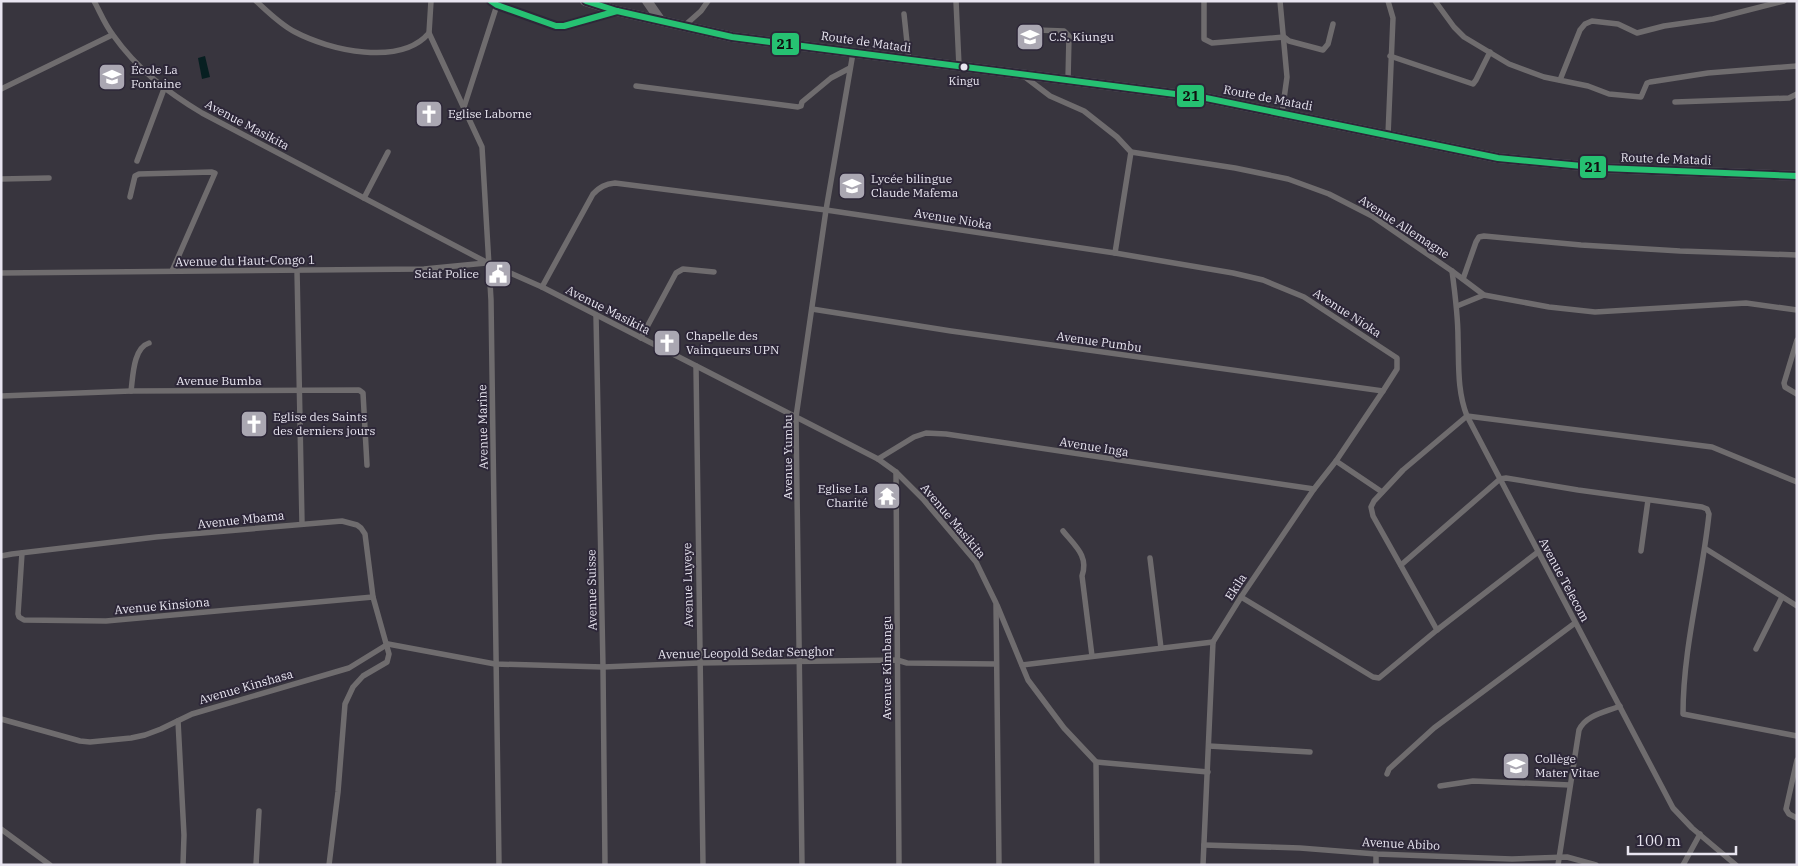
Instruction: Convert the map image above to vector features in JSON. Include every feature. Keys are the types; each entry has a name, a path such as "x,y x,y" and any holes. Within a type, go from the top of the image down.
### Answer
{"highway":[{"name":"Route de Matadi","path":"585,1 617,12 732,37 1198,97 1498,158 1552,165 1797,176"},
{"path":"648,1 661,21"}],"street":[{"name":"Avenue Masikita","path":"94,1 112,34 142,71 164,89 202,113 488,263 542,287 796,416 878,459 896,472 923,499 976,562 996,602 999,865"},
{"path":"256,1 295,32 326,43 365,53 385,53 397,50 425,38 429,33"},
{"name":"Avenue Marine","path":"431,1 429,33 482,147 491,300 499,865"},
{"path":"682,27 701,11 708,1"},
{"path":"956,1 959,66"},
{"path":"1204,1 1204,39 1209,42 1284,37 1289,41 1323,50 1328,44 1333,24"},
{"path":"1280,1 1287,77 1282,114"},
{"path":"1388,1 1393,18 1388,135"},
{"path":"1435,1 1459,32 1509,64 1544,77 1588,86 1609,94 1641,98 1647,83 1650,82 1708,73 1797,66"},
{"path":"1560,80 1580,30 1585,24 1592,21 1618,24 1637,33 1664,26 1713,19 1784,1"},
{"path":"464,107 494,3 556,26 564,26 617,12"},
{"path":"904,14 909,61"},
{"path":"1036,30 1064,31 1069,36 1068,80"},
{"path":"1,89 112,34"},
{"path":"1390,56 1473,84 1490,52"},
{"name":"Avenue Yumbu","path":"802,865 796,416 826,210 853,53"},
{"path":"636,86 798,107 831,78 850,68"},
{"path":"1021,74 1050,96 1084,111 1117,137 1131,152 1115,253"},
{"path":"137,161 164,89"},
{"path":"1675,102 1789,98 1797,94"},
{"path":"364,198 388,152"},
{"name":"Avenue Allemagne","path":"1131,152 1235,168 1288,179 1329,194 1372,216 1484,295 1548,307 1595,312 1746,304 1797,310"},
{"path":"130,197 135,176 138,174 216,173 172,272"},
{"path":"1,179 49,178"},
{"name":"Avenue Nioka","path":"542,287 593,194 599,187 615,183 826,210 1115,253 1233,273 1281,287 1304,297 1397,358"},
{"path":"1463,279 1476,242 1479,237 1484,236 1660,250 1797,255"},
{"name":"Avenue du Haut-Congo 1","path":"1,273 424,269 488,263"},
{"path":"640,338 676,273 682,269 714,272"},
{"path":"297,270 302,523"},
{"name":"Avenue Telecom","path":"1452,271 1457,306 1459,378 1463,406 1467,416 1673,808 1692,828 1736,865"},
{"path":"1457,306 1484,295"},
{"name":"Avenue Pumbu","path":"812,309 951,331 1383,391"},
{"name":"Avenue Suisse","path":"596,315 605,865"},
{"path":"1797,340 1784,383 1785,388 1797,394"},
{"path":"131,391 138,354 144,345 149,343"},
{"name":"Ekila","path":"1203,865 1213,642 1314,489 1383,391 1397,369 1397,358"},
{"name":"Avenue Luyeye","path":"696,366 703,865"},
{"name":"Avenue Bumba","path":"1,396 131,391 356,390 362,392 367,465"},
{"path":"1437,630 1372,516 1371,507 1403,470 1467,416 1712,447 1797,482"},
{"name":"Avenue Inga","path":"878,459 914,437 926,433 946,434 1314,489"},
{"path":"1336,460 1382,492"},
{"name":"Avenue Kimbangu","path":"896,472 899,865"},
{"path":"1401,565 1500,479 1506,478 1702,507 1709,514 1706,549 1688,647 1683,686 1683,714 1797,736"},
{"path":"1641,551 1648,500"},
{"name":"Avenue Mbama","path":"1,556 156,537 215,533 302,523 351,522 361,528 365,534 373,597 388,644"},
{"path":"1063,531 1084,558 1085,566 1082,576 1092,656"},
{"path":"1706,549 1797,606"},
{"path":"1241,597 1373,677 1379,678 1437,630 1538,552"},
{"name":"Avenue Kinsiona","path":"22,553 18,614 24,620 58,622 106,621 373,597"},
{"path":"1150,558 1161,648"},
{"path":"1756,649 1782,597"},
{"path":"996,602 1028,680 1044,703 1096,762 1097,865"},
{"path":"1387,774 1434,728 1575,623"},
{"path":"1022,665 1213,642"},
{"path":"329,865 341,763 345,704 353,687 363,676 387,662 389,654 388,644 496,664"},
{"name":"Avenue Kinshasa","path":"1,719 90,742 131,738 162,729 192,714 349,668 388,644"},
{"name":"Avenue Leopold Sedar Senghor","path":"496,664 603,667 897,660 907,663 996,664"},
{"path":"1558,861 1579,730 1588,719 1620,706"},
{"path":"178,721 184,835 183,865"},
{"path":"1209,746 1310,752"},
{"path":"1797,760 1786,809 1789,814 1797,818"},
{"path":"1096,762 1208,772"},
{"path":"1440,786 1473,781 1570,785"},
{"path":"256,865 259,811"},
{"path":"1,828 50,865"},
{"path":"1683,865 1700,834"},
{"name":"Avenue Abibo","path":"1204,845 1558,861 1567,857 1596,865"},
{"path":"1376,854 1376,865"}],"shaded area":[{"path":"205,56 210,77 202,79 198,58"}],"transit line":[{"name":"21","path":"491,1 497,5 556,26 564,26 617,11"},
{"name":"21","path":"586,1 617,11 732,37 1206,98 1498,158 1603,168 1797,176"}],"place":[{"name":"C.S. Kiungu","path":"1030,37"},
{"name":"Kingu","path":"964,67"},
{"name":"École La Fontaine","path":"112,77"},
{"name":"Eglise Laborne","path":"429,114"},
{"name":"Lycée bilingue Claude Mafema","path":"852,186"},
{"name":"Sciat Police","path":"498,274"},
{"name":"Chapelle des Vainqueurs UPN","path":"667,343"},
{"name":"Eglise des Saints des derniers jours","path":"254,424"},
{"name":"Eglise La Charité","path":"887,496"},
{"name":"Collège Mater Vitae","path":"1516,766"}]}
